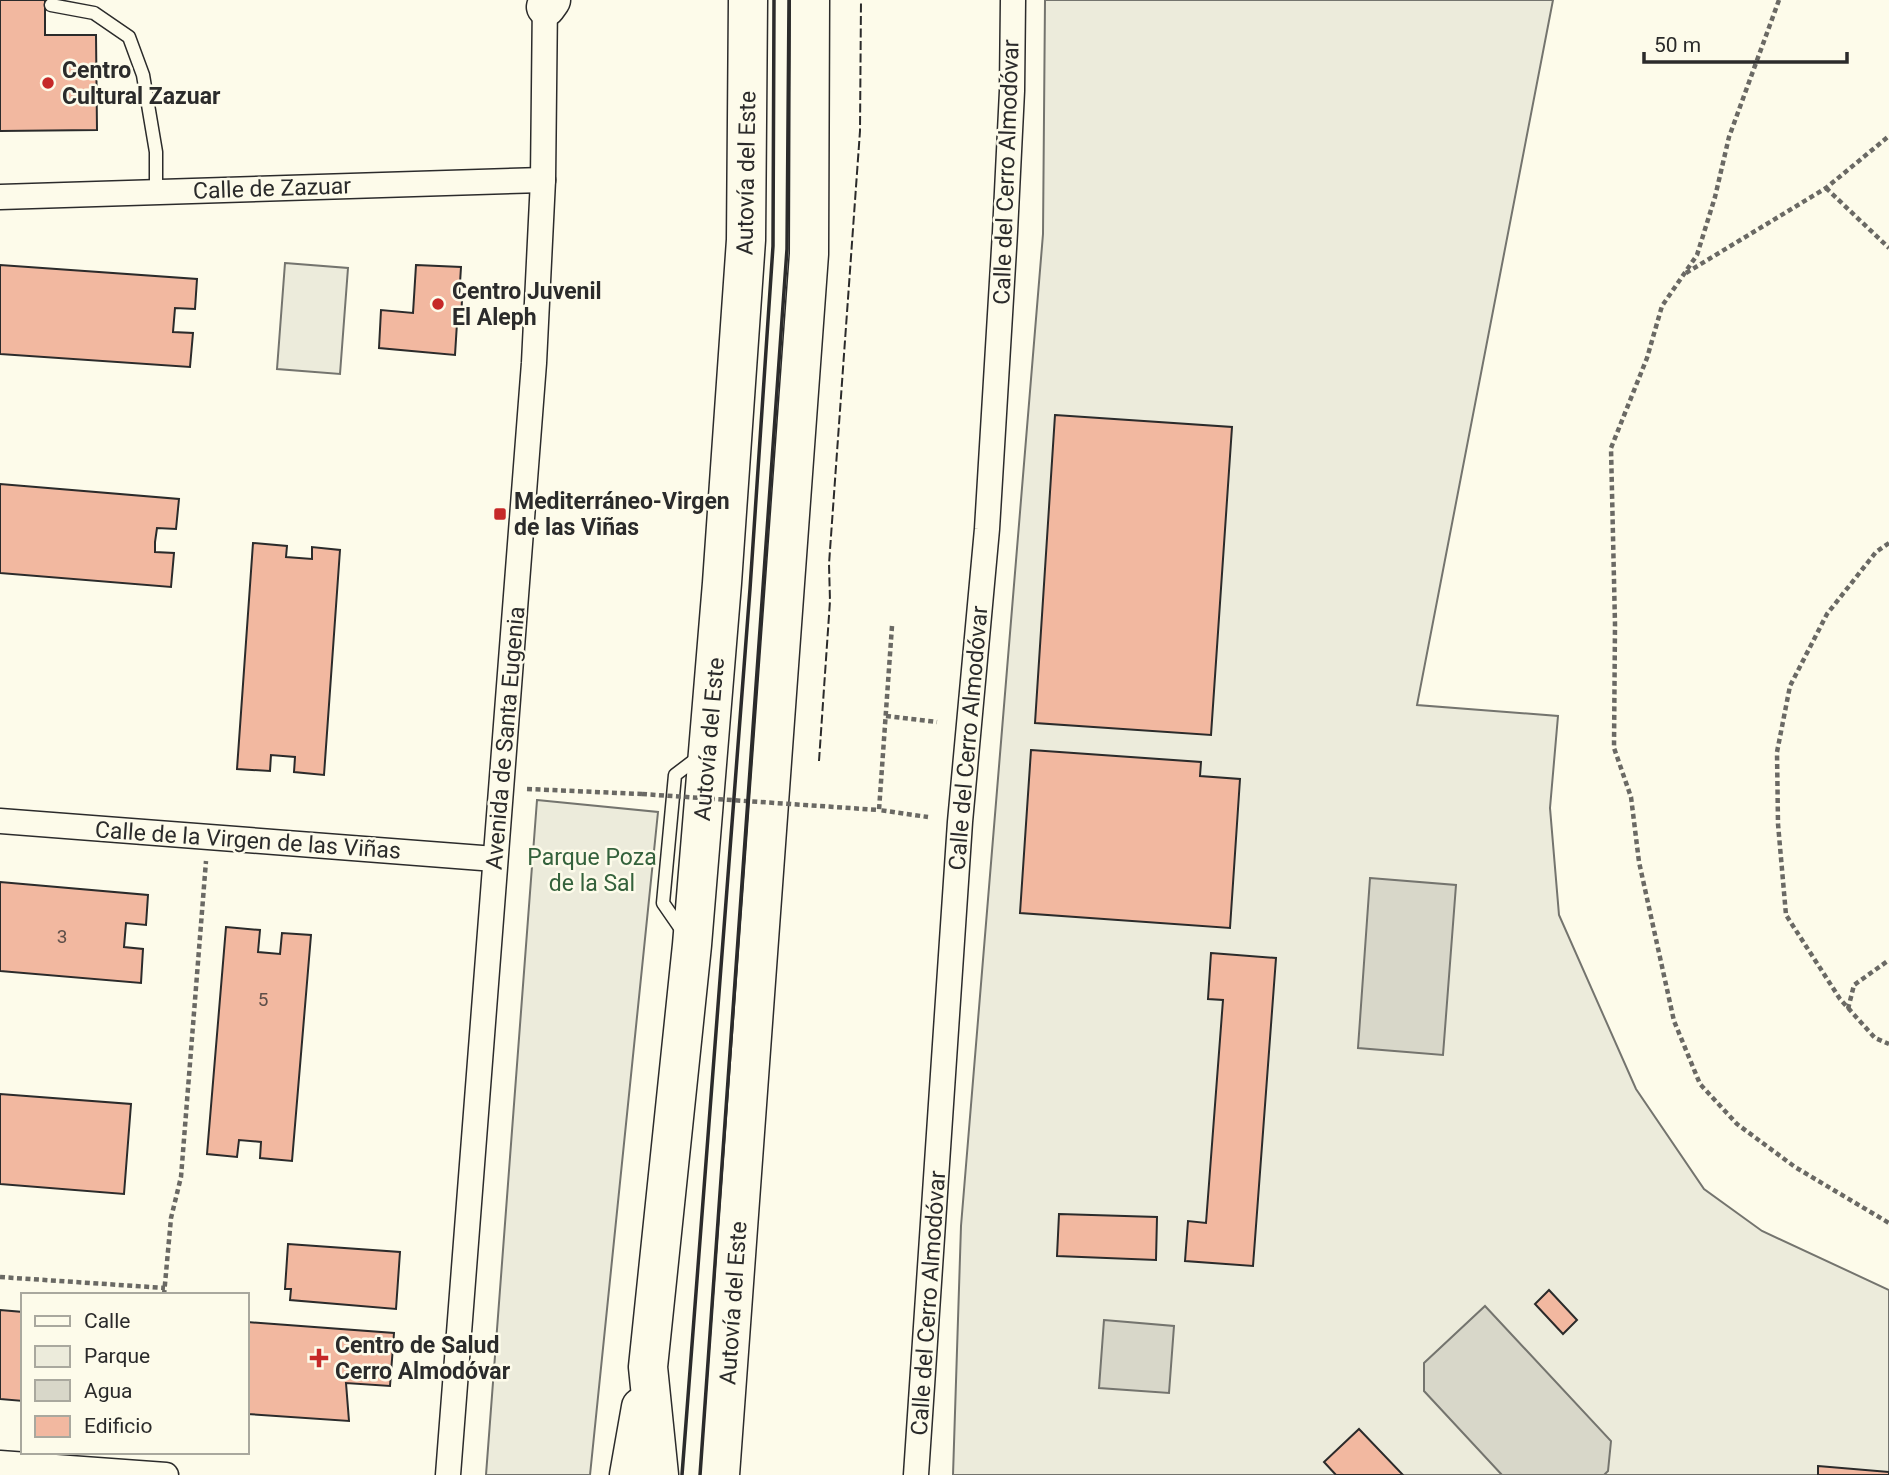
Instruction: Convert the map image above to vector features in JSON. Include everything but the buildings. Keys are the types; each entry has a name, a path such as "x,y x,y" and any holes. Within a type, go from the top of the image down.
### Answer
{"highway":[{"name":"Autovía del Este","path":"659,1475 648,1367 692,945 709,750 746,240 748,0"},
{"name":"Autovía del Este","path":"720,1475 809,254 810,0"},
{"path":"629,1475 648,1367"}],"street":[{"name":"Calle del Cerro Almodóvar","path":"916,1475 960,822 987,529 1006,220 1013,0"},
{"name":"Avenida de Santa Eugenia","path":"448,1475 534,363 543,180 547,2"},
{"name":"Calle de Zazuar","path":"0,197 543,180"},
{"name":"Calle de la Virgen de las Viñas","path":"0,821 495,859"},
{"path":"0,1463 166,1475"}],"lane":[{"path":"51,5 94,13 129,37 143,75 156,152 156,192"}],"path":[{"path":"1779,0 1729,137 1715,197 1697,255 1662,306 1647,358 1611,448 1614,748 1631,797 1639,862 1674,1021 1700,1084 1737,1124 1795,1167 1889,1223"},
{"path":"1686,273 1826,188 1889,136"},
{"path":"1826,188 1889,248"},
{"path":"1889,542 1876,552 1827,614 1790,686 1777,752 1778,824 1786,915 1848,1009 1875,1038 1889,1044"},
{"path":"879,810 892,626"},
{"path":"886,716 937,722"},
{"path":"501,788 642,794 879,810 928,817"},
{"path":"164,1293 171,1218 181,1177 206,858"},
{"path":"1848,1009 1854,985 1889,961"},
{"path":"0,1277 164,1288"}],"green space":[{"path":"1045,0 1553,0 1417,705 1558,716 1550,808 1559,915 1636,1089 1704,1189 1762,1231 1889,1290 1889,1475 953,1475 961,1226 1043,234"},
{"path":"285,263 348,268 340,374 277,369"},
{"name":"Parque Poza de la Sal","path":"537,800 658,812 590,1475 486,1475"}],"water":[{"path":"1370,878 1456,885 1443,1055 1358,1048"},
{"path":"1485,1306 1611,1441 1608,1471 1604,1475 1502,1475 1424,1391 1424,1363"},
{"path":"1104,1320 1174,1326 1169,1393 1099,1388"}],"fence":[{"path":"819,761 830,601 829,564 860,131 861,0"}],"wall":[{"path":"682,1475 750,589 773,246 774,0"},
{"path":"700,1475 787,249 789,0"}],"place":[{"name":"Centro Cultural Zazuar","path":"48,83"},
{"name":"Centro Juvenil El Aleph","path":"438,304"},
{"name":"Mediterráneo-Virgen de las Viñas","path":"500,514"},
{"name":"Centro de Salud Cerro Almodóvar","path":"319,1358"}]}
